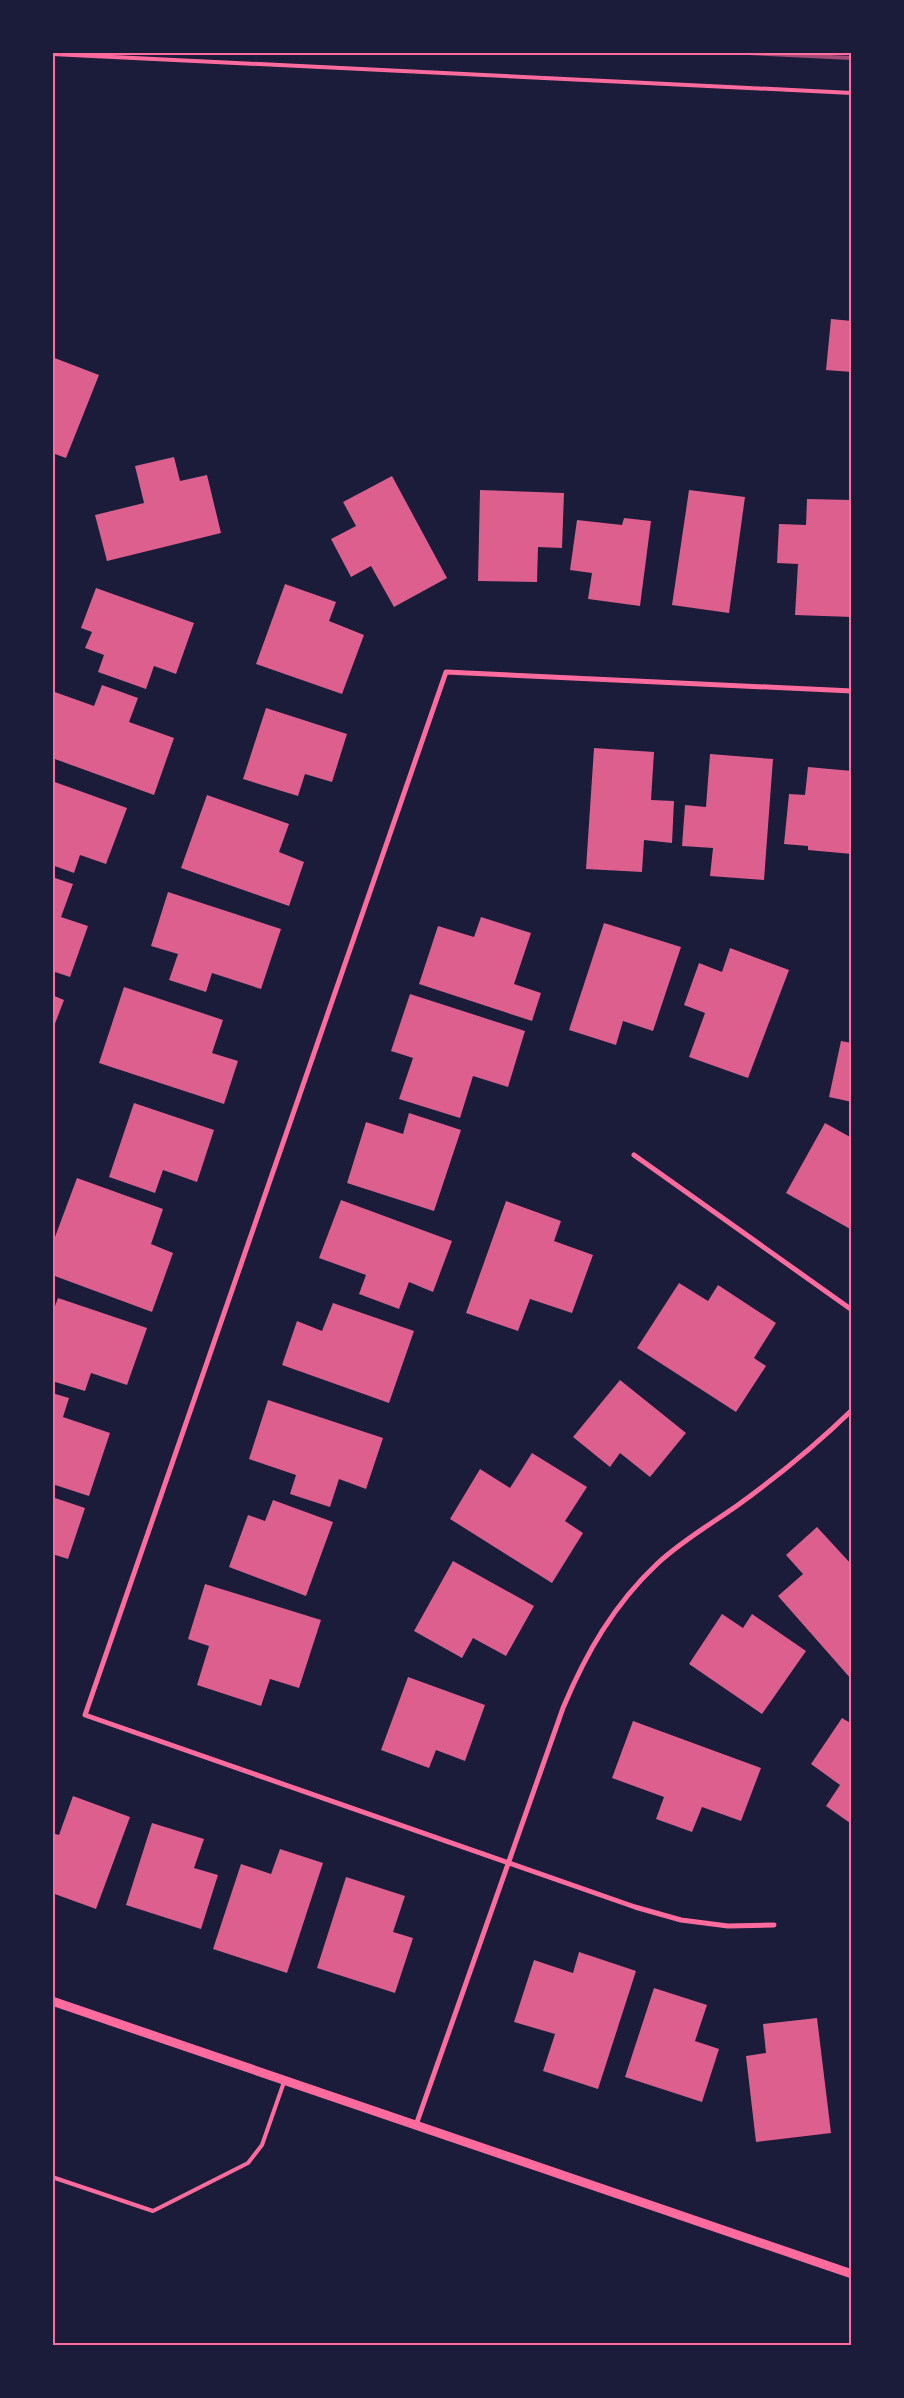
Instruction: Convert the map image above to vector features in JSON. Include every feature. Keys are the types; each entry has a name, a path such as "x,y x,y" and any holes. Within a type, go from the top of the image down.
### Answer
{"street":[{"path":"774,1925 728,1926 681,1920 634,1907 85,1715 446,672 852,690"},
{"path":"634,1155 852,1310"},
{"path":"416,2126 563,1708 580,1668 601,1630 628,1595 658,1563 685,1540 779,1475 852,1410"},
{"path":"52,2001 852,2274"}],"lane":[{"path":"52,54 852,93"},
{"path":"52,2177 153,2211 248,2163 262,2146 285,2081"}],"building":[{"path":"831,319 852,321 852,372 826,370"},
{"path":"52,357 99,375 66,458 52,453"},
{"path":"174,457 180,481 207,475 221,533 107,561 95,515 144,503 135,466"},
{"path":"392,476 447,578 394,607 371,566 351,577 331,539 356,526 343,502"},
{"path":"480,490 564,493 562,548 538,547 537,582 478,581"},
{"path":"689,490 745,497 729,613 672,605"},
{"path":"807,499 852,500 852,617 795,615 798,564 777,563 779,524 806,525"},
{"path":"624,518 651,521 640,606 588,599 592,573 570,570 577,520 622,525"},
{"path":"285,584 336,602 329,621 364,635 342,694 256,664"},
{"path":"96,588 194,623 176,674 154,666 146,689 98,672 104,655 85,648 92,632 81,628"},
{"path":"102,685 138,698 129,722 174,738 154,795 52,758 52,691 94,706"},
{"path":"266,708 347,734 332,782 305,774 298,796 243,779"},
{"path":"594,748 654,752 651,800 674,801 672,843 644,840 642,872 586,869"},
{"path":"710,754 773,759 764,880 710,876 713,848 682,846 685,805 706,807"},
{"path":"808,767 852,771 852,854 808,850 808,846 784,844 789,794 805,795"},
{"path":"52,781 127,808 106,864 80,855 74,873 52,865"},
{"path":"207,795 289,824 279,852 304,862 289,906 181,868"},
{"path":"52,877 73,884 61,917 88,926 70,977 52,971"},
{"path":"168,892 281,929 261,989 212,973 206,992 169,980 178,954 151,946"},
{"path":"481,917 531,933 514,984 541,993 532,1021 419,984 438,926 474,937"},
{"path":"604,923 681,947 653,1031 623,1021 616,1045 569,1030"},
{"path":"730,948 789,970 748,1078 689,1057 705,1013 684,1005 699,963 722,972"},
{"path":"124,987 223,1020 212,1053 238,1061 224,1104 99,1063"},
{"path":"410,994 525,1031 508,1087 473,1076 460,1118 399,1099 413,1058 391,1051"},
{"path":"52,995 64,1000 53,1029 52,1029"},
{"path":"841,1041 852,1043 852,1102 829,1097"},
{"path":"134,1103 214,1130 197,1182 163,1170 155,1193 109,1177"},
{"path":"409,1113 461,1130 434,1211 347,1183 366,1122 403,1134"},
{"path":"825,1123 852,1138 852,1230 786,1193"},
{"path":"77,1178 163,1209 151,1244 173,1253 152,1312 52,1275 52,1245"},
{"path":"341,1200 452,1241 433,1292 409,1282 399,1309 359,1294 366,1275 319,1258"},
{"path":"506,1201 561,1221 554,1241 593,1255 572,1313 530,1299 518,1331 466,1313"},
{"path":"679,1283 708,1301 718,1285 776,1323 754,1358 766,1366 736,1412 637,1348"},
{"path":"58,1298 147,1328 127,1385 91,1373 85,1391 52,1381 52,1314"},
{"path":"333,1303 414,1331 389,1403 282,1365 297,1321 322,1331"},
{"path":"620,1380 686,1433 650,1477 620,1453 610,1467 573,1437"},
{"path":"52,1393 69,1398 63,1417 110,1433 89,1496 52,1484"},
{"path":"268,1400 383,1438 366,1489 339,1479 330,1507 290,1494 296,1475 249,1459"},
{"path":"532,1453 587,1487 565,1521 583,1533 552,1583 450,1519 480,1469 510,1488"},
{"path":"52,1497 85,1508 68,1559 52,1554"},
{"path":"273,1500 333,1522 306,1596 229,1567 248,1515 265,1521"},
{"path":"817,1527 852,1565 852,1680 778,1596 803,1574 786,1555"},
{"path":"453,1561 534,1606 506,1656 473,1638 462,1658 414,1631"},
{"path":"205,1584 321,1620 299,1688 270,1679 261,1706 197,1685 209,1646 188,1639"},
{"path":"722,1614 743,1628 752,1614 806,1651 762,1714 689,1664"},
{"path":"408,1677 485,1705 465,1761 436,1750 429,1768 381,1750"},
{"path":"842,1718 852,1724 852,1821 850,1823 826,1806 840,1785 811,1764"},
{"path":"633,1721 761,1768 741,1821 702,1807 692,1832 656,1819 664,1797 612,1778"},
{"path":"73,1796 130,1817 96,1909 52,1893 52,1833 59,1835"},
{"path":"152,1823 204,1839 194,1868 218,1875 201,1929 126,1905"},
{"path":"280,1849 323,1863 287,1973 213,1949 241,1864 271,1874"},
{"path":"346,1877 405,1896 393,1932 413,1938 395,1993 317,1968"},
{"path":"579,1952 636,1971 598,2089 543,2071 555,2034 514,2022 534,1960 573,1973"},
{"path":"654,1988 707,2005 695,2041 719,2049 702,2102 625,2077"},
{"path":"817,2018 831,2133 756,2142 746,2056 766,2053 763,2024"}],"railway":[{"path":"727,52 852,58"}]}
